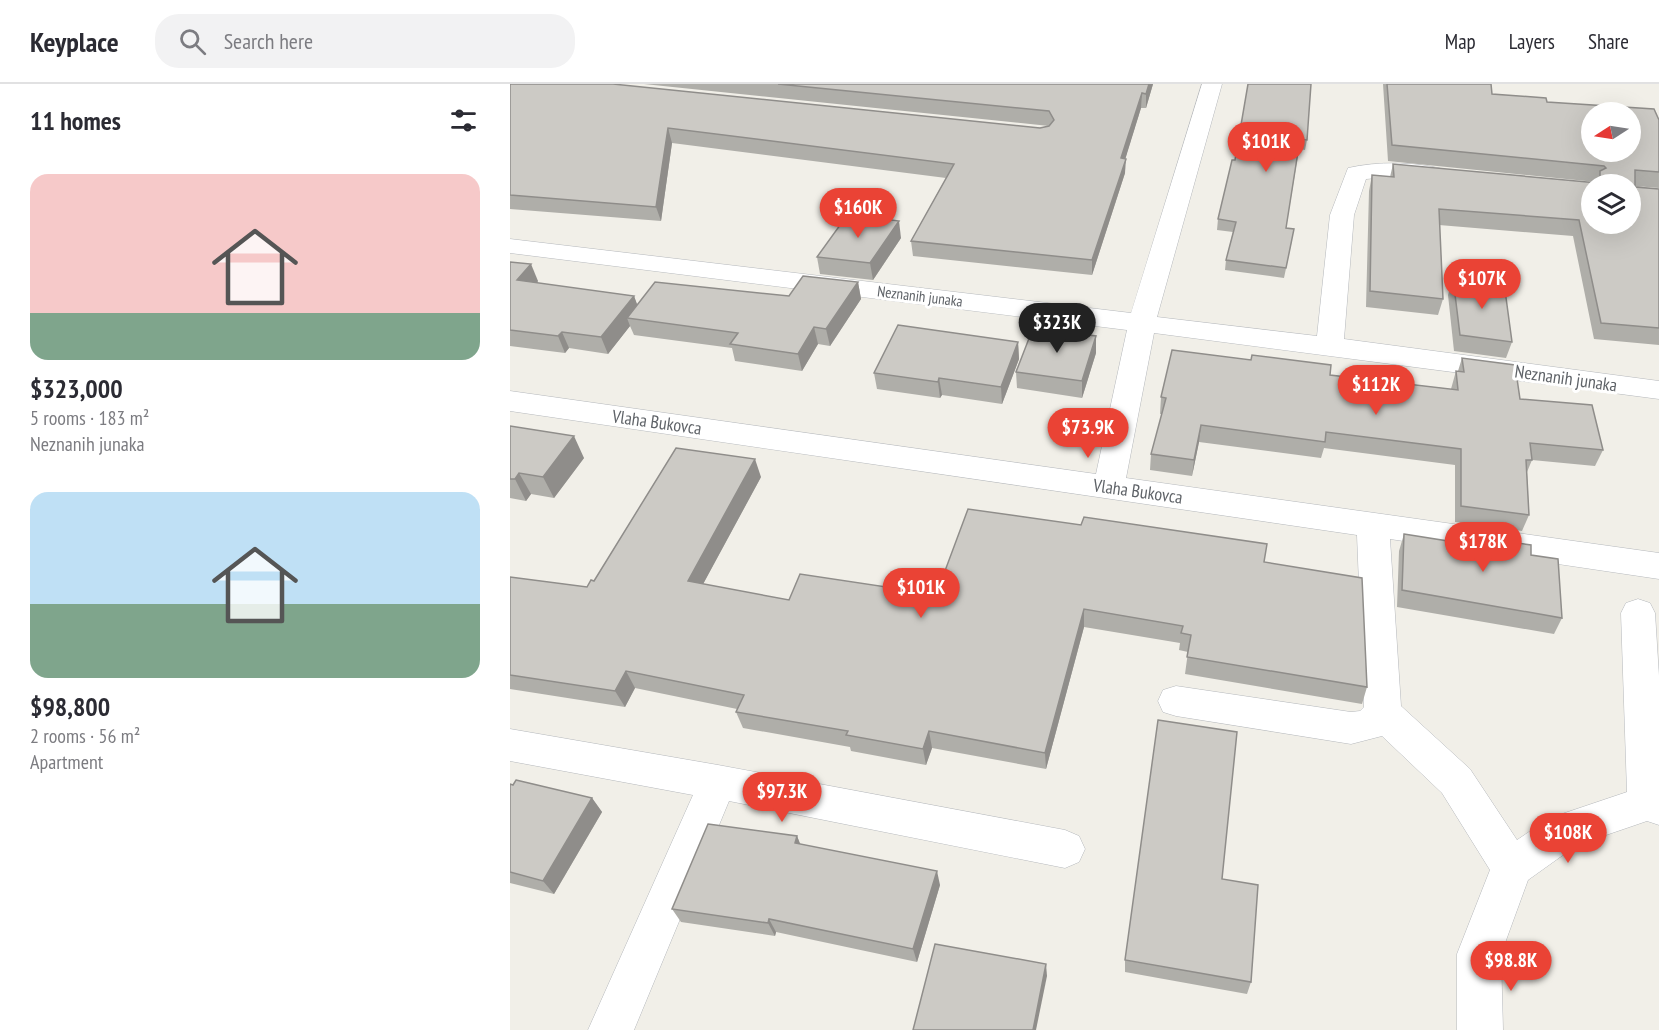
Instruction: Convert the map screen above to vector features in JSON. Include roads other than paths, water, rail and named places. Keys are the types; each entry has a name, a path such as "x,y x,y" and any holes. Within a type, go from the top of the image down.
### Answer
{"street":[{"path":"1109,487 1142,323 1212,84"},
{"path":"1330,346 1342,214 1356,173 1389,170 1460,177"},
{"name":"Neznanih junaka","path":"510,246 1330,346 1659,390"},
{"name":"Vlaha Bukovca","path":"510,401 1659,566"},
{"path":"1373,525 1383,713 1456,781 1512,867"},
{"path":"1480,1030 1479,954 1512,867 1564,831 1655,801 1648,624 1615,560"},
{"path":"1176,701 1351,728 1370,725 1383,713"},
{"path":"510,745 718,782 1065,849"},
{"path":"611,1030 718,782"}]}
